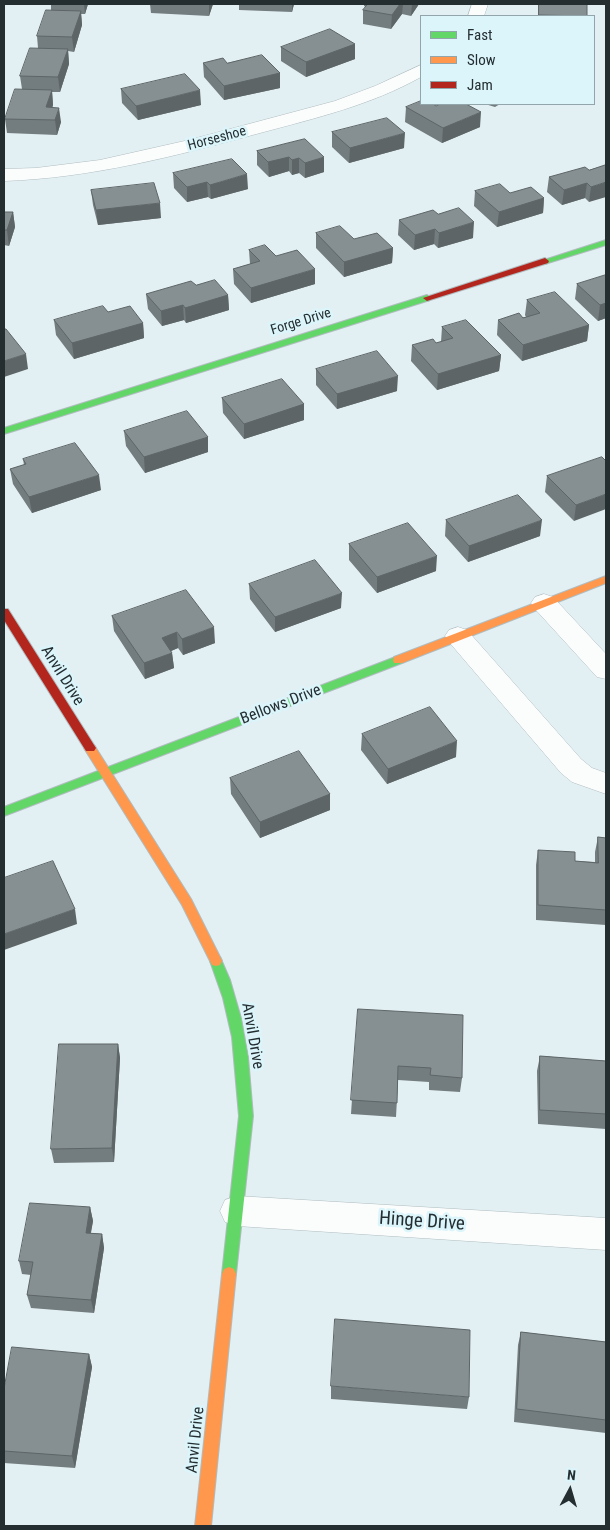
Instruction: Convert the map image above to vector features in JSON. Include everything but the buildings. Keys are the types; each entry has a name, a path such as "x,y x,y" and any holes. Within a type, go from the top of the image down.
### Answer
{"street":[{"name":"Horseshoe","path":"4,175 84,169 174,151 344,105 389,88 420,71"},
{"name":"Forge Drive","path":"4,431 606,242"},
{"name":"Bellows Drive","path":"4,812 606,579"},
{"path":"544,603 606,670"},
{"name":"Anvil Drive","path":"4,612 104,774 187,902 209,943 226,985 238,1039 245,1091 246,1116 203,1526"},
{"path":"458,636 571,766 582,775 606,784"},
{"name":"Hinge Drive","path":"237,1211 606,1234"}],"traffic: fast":[{"path":"545,261 606,242"},
{"path":"4,431 427,298"},
{"path":"4,812 398,660"},
{"path":"216,961 224,980 235,1018 244,1076 246,1116 229,1274"}],"traffic: slow":[{"path":"398,660 606,579"},
{"path":"90,748 187,902 216,961"},
{"path":"203,1526 229,1274"}],"traffic: jam":[{"path":"427,298 545,261"},
{"path":"4,612 90,748"}]}
